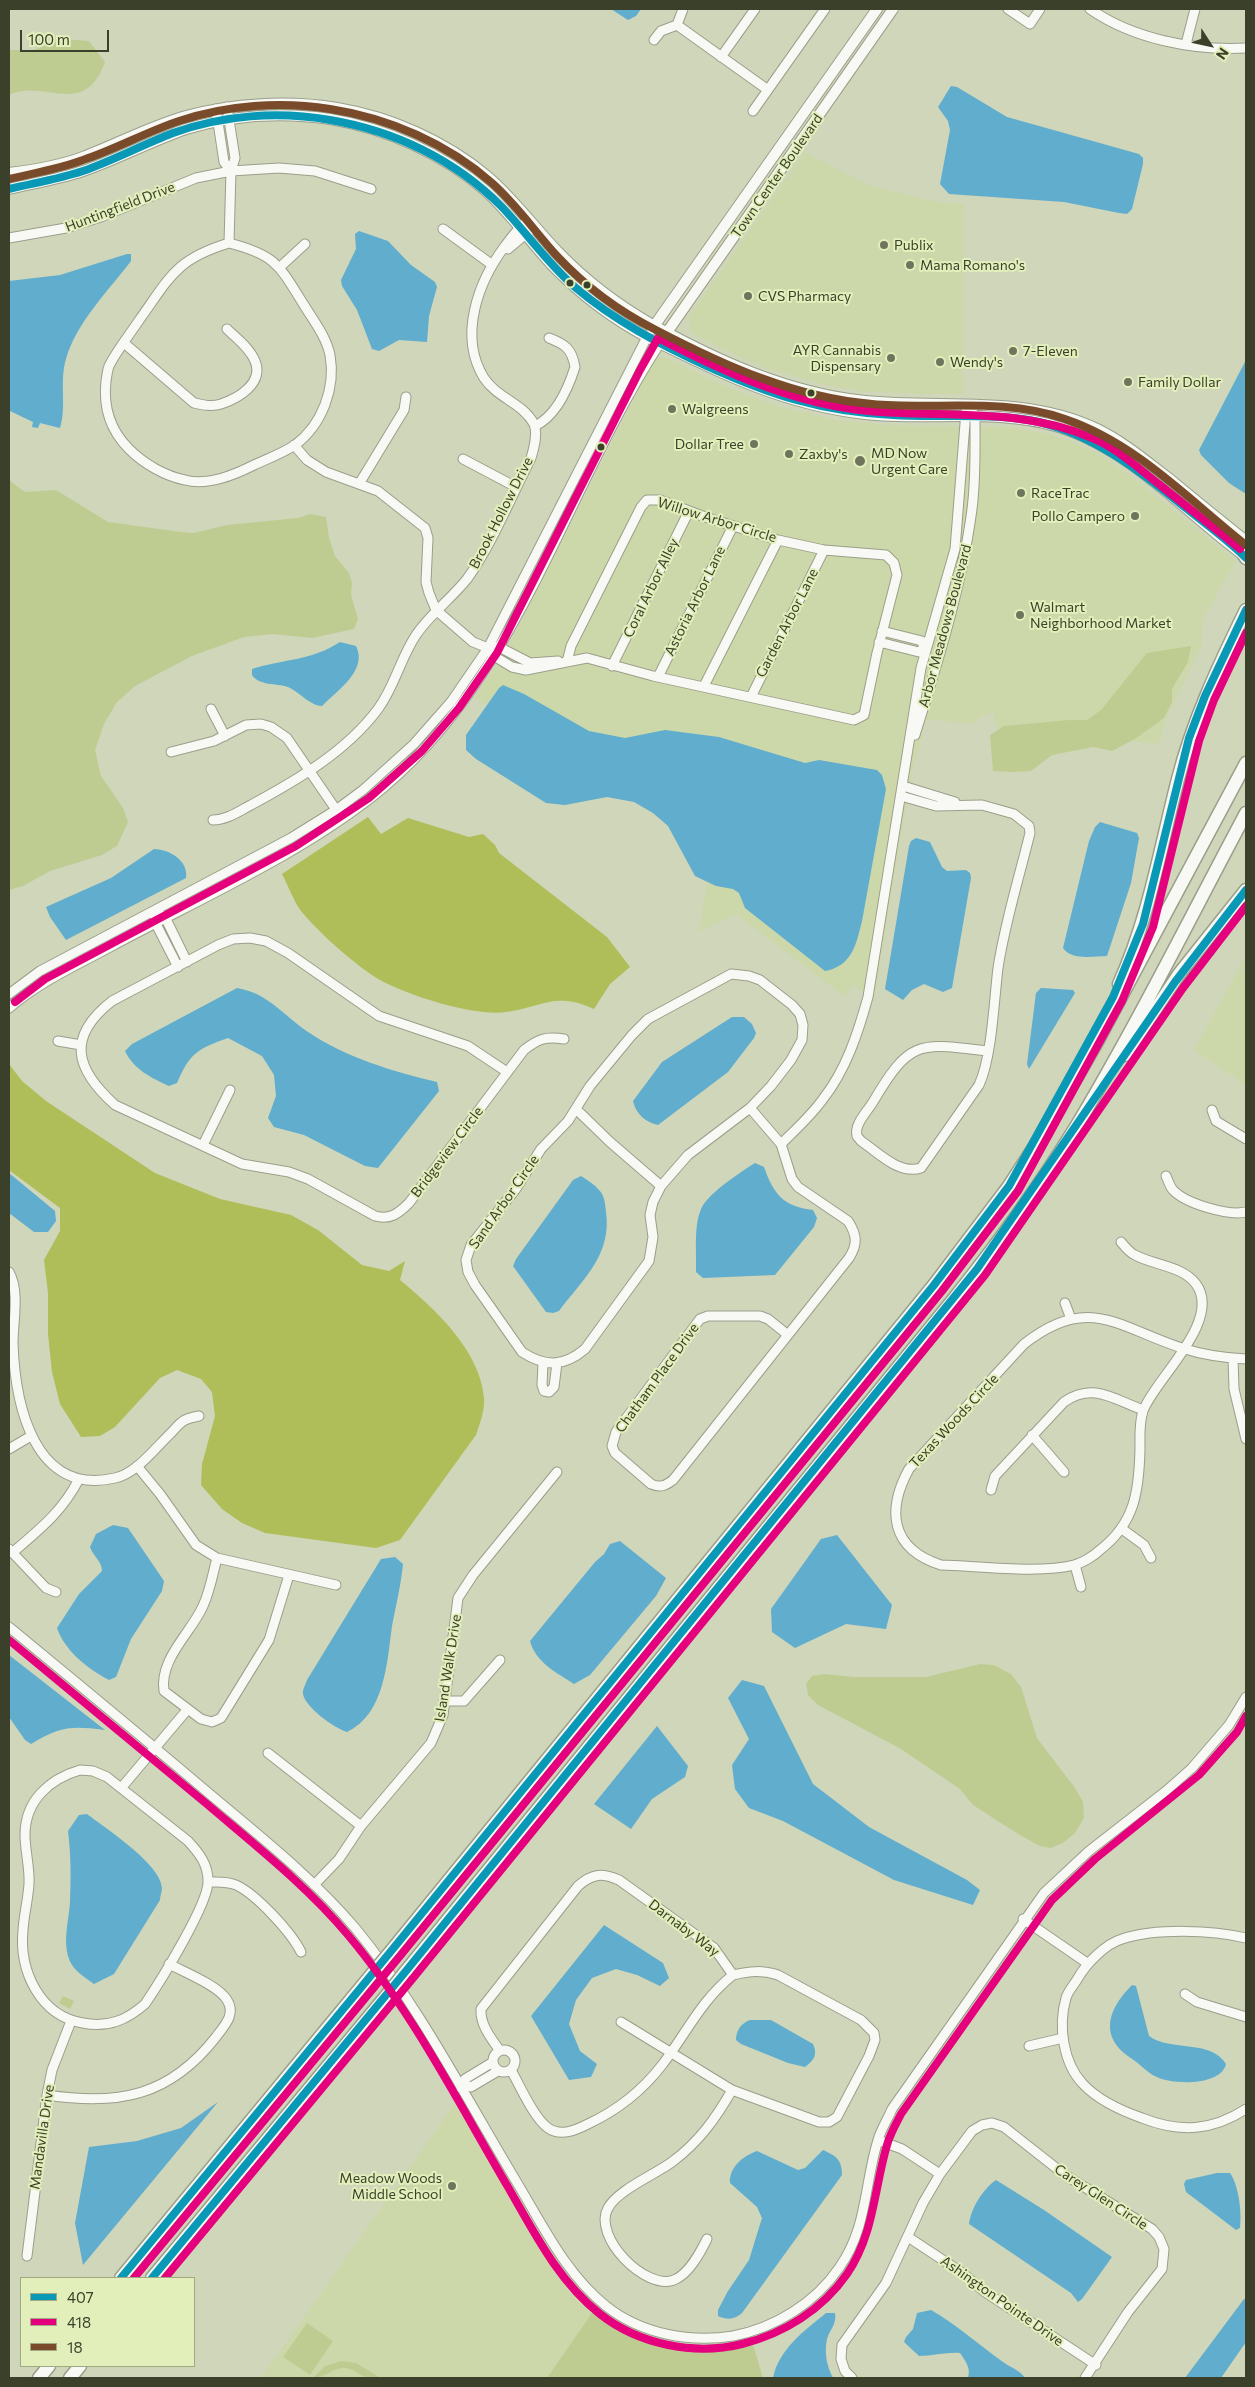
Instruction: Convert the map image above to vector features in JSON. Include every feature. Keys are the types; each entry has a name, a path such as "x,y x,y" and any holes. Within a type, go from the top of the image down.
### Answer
{"highway":[{"path":"1009,1186 1072,1074 1129,963 1143,924 1154,883 1189,738 1205,696 1246,610"},
{"path":"122,2277 392,1950 934,1285 1009,1186 1077,1078 1246,763"},
{"path":"1076,1127 1119,1052 1246,814"},
{"path":"153,2277 406,1971 977,1269 1028,1200 1179,974 1246,890"},
{"path":"39,2378 48,2367"},
{"path":"70,2378 79,2367"}],"main road":[{"name":"Town Center Boulevard","path":"648,337 876,9"},
{"name":"Town Center Boulevard","path":"660,343 893,9"},
{"path":"9,173 46,168 71,161 174,120 227,107 294,105 335,108 374,116 418,133 462,158 493,182 583,277 617,303 654,326 723,360 760,376 817,393 847,399 898,404 1017,406 1051,413 1096,428 1134,451 1246,541"},
{"path":"9,189 84,170 186,129 229,120 291,115 332,120 370,128 411,144 452,167 484,190 576,288 606,311 660,343 757,389 813,406 867,414 1015,418 1059,427 1098,444 1126,460 1245,557"}],"street":[{"path":"676,25 679,14 683,9"},
{"path":"721,57 755,9"},
{"path":"753,111 825,9"},
{"path":"1008,9 1030,24 1038,12 1028,9"},
{"path":"1090,9 1112,23 1138,33 1207,47 1246,48"},
{"path":"1186,44 1195,9"},
{"path":"654,40 660,31 676,25"},
{"path":"676,25 768,90"},
{"path":"227,107 234,158 231,171 229,243"},
{"path":"216,109 224,162 231,171"},
{"path":"772,158 784,166"},
{"name":"Huntingfield Drive","path":"9,238 66,228 101,218 196,178 231,171 279,168 316,171 371,189"},
{"path":"532,223 491,264 480,291 472,320 471,341 476,361 484,378 496,392 526,412 535,426 548,420 575,367 569,349 563,343 548,338"},
{"path":"444,229 491,264"},
{"path":"229,243 251,248 263,254 280,267 322,334 330,355 330,385 324,409 311,430 294,446 233,475 211,480 186,481 152,466 136,456 118,438 108,418 105,394 108,368 175,270 206,250 229,243"},
{"path":"280,267 305,244"},
{"path":"124,343 194,403 214,405 221,404 246,392 253,383 257,372 255,360 246,347 227,329"},
{"path":"9,994 40,971 291,838 336,810 390,768 414,744 451,702 488,648 648,337"},
{"path":"9,1008 52,978 297,847 342,819 382,789 421,753 460,707 494,656 618,416 660,343"},
{"path":"359,484 404,410 406,397"},
{"name":"Arbor Meadows Boulevard","path":"907,762 940,652 960,577 968,538 972,504 969,404"},
{"name":"Arbor Meadows Boulevard","path":"781,1144 824,1098 840,1073 856,1039 868,997 921,668 925,648 955,549 969,417"},
{"name":"Brook Hollow Drive","path":"213,820 227,817 331,756 357,733 377,710 392,688 412,642 436,610 466,578 478,561 535,446 535,426"},
{"path":"294,446 307,460 326,472 378,491 425,528 428,538 426,582 428,593 436,610 473,642 488,648 499,647 530,663 552,660 567,662"},
{"path":"463,460 516,487"},
{"name":"Willow Arbor Circle","path":"567,662 571,646 641,507 647,500 660,500 778,540 824,550 886,556 894,563 897,575 879,642"},
{"name":"Coral Arbor Alley","path":"612,666 689,511"},
{"name":"Astoria Arbor Lane","path":"658,677 733,526"},
{"path":"704,686 778,540"},
{"name":"Garden Arbor Lane","path":"751,697 824,550"},
{"path":"882,631 922,642 925,648 940,652"},
{"path":"900,648 903,636"},
{"path":"488,648 494,656 512,667 526,670 587,658 658,677 854,720 864,715 879,642 919,652 925,648"},
{"path":"211,709 224,736"},
{"path":"171,752 210,743 250,724 271,727 287,738 342,819"},
{"path":"414,744 421,753"},
{"path":"903,786 960,804"},
{"path":"926,803 929,793"},
{"path":"901,796 936,806 982,805 1014,814 1029,826 1030,833 1002,948 988,1051 983,1077 979,1085 922,1168 906,1170 899,1167 861,1141 857,1136 858,1124 895,1066 909,1054 926,1047 943,1046 988,1051"},
{"path":"155,910 165,917 187,962"},
{"path":"155,910 155,922 178,967"},
{"name":"Bridgeview Circle","path":"250,938 266,941 288,953 379,1016 468,1046 507,1072 409,1203 398,1214 385,1218 375,1216 308,1179 289,1172 242,1164 115,1105 98,1090 84,1068 81,1045 87,1025 98,1012 112,1001 178,967 233,939 250,938"},
{"name":"Sand Arbor Circle","path":"736,974 760,980 800,1014 803,1025 802,1040 791,1060 771,1086 750,1108 688,1155 662,1186 653,1202 650,1215 653,1236 649,1261 585,1349 573,1360 557,1363 543,1363 522,1352 468,1272 466,1260 471,1245 515,1190 541,1149 577,1110 590,1086 632,1034 648,1019 723,978 736,974"},
{"path":"507,1072 524,1050 537,1039 548,1036 564,1039"},
{"path":"58,1041 81,1045"},
{"path":"203,1145 230,1090"},
{"path":"750,1108 781,1144"},
{"path":"577,1110 610,1142 662,1186"},
{"path":"1212,1110 1216,1121 1246,1139"},
{"name":"Chatham Place Drive","path":"781,1144 792,1179 798,1187 848,1221 856,1240 856,1247 849,1258 788,1335 673,1480 666,1485 658,1487 651,1484 616,1453 612,1446 616,1432 700,1319 708,1316 760,1316 768,1319 788,1335"},
{"path":"1166,1176 1173,1190 1198,1205 1238,1214 1246,1212"},
{"path":"1121,1242 1134,1255 1183,1274 1196,1284 1202,1300 1199,1317 1186,1349"},
{"path":"9,1272 14,1287 13,1380 31,1436 40,1452 52,1465 79,1480 96,1481 118,1478 137,1466 183,1421 199,1416"},
{"path":"1065,1303 1070,1319"},
{"name":"Texas Woods Circle","path":"1186,1349 1143,1410 1140,1425 1139,1476 1134,1504 1122,1529 1099,1551 1075,1565 1046,1569 941,1565 926,1560 911,1550 898,1531 894,1511 899,1487 916,1461 1024,1344 1044,1328 1070,1319 1110,1319 1186,1349 1246,1359"},
{"path":"1233,1358 1236,1397 1246,1439"},
{"path":"543,1363 542,1385 544,1391 549,1392 554,1388 557,1363"},
{"path":"991,1490 995,1476 1064,1402 1076,1393 1093,1391 1143,1410"},
{"path":"1032,1435 1064,1472"},
{"path":"9,1449 31,1436"},
{"path":"137,1466 160,1494 196,1545 217,1558 336,1585"},
{"name":"Island Walk Drive","path":"314,1885 339,1859 361,1826 431,1743 442,1715 458,1598 462,1590 557,1472"},
{"path":"56,1592 46,1588 10,1551 54,1516 69,1499 79,1480"},
{"path":"1122,1529 1144,1545 1152,1558"},
{"path":"217,1558 204,1604 196,1622 167,1664 162,1678 164,1691 187,1710 207,1721 212,1722 221,1718 269,1640 289,1575"},
{"path":"1075,1565 1082,1587"},
{"path":"9,1627 314,1885 356,1930 386,1969 463,2086 554,2245 582,2285 608,2308 637,2325 675,2337 712,2339 751,2332 783,2319 815,2296 842,2265 856,2237 865,2208 878,2140 892,2109 1023,1919 1060,1875 1192,1768 1230,1725 1246,1697"},
{"path":"444,1701 464,1701 500,1660"},
{"path":"122,1787 187,1710"},
{"path":"268,1753 361,1826"},
{"path":"80,1770 93,1771 122,1787 188,1841 199,1853 206,1866 208,1882 204,1902 169,1964 145,2004 131,2016 111,2023 90,2024 71,2021 53,2012 40,1998 30,1980 25,1955 23,1931 29,1881 25,1835 27,1817 36,1799 47,1785 63,1775 80,1770"},
{"name":"Darnaby Way","path":"597,1874 619,1880 714,1948 733,1975 704,2003 652,2077 629,2100 605,2116 575,2130 560,2133 548,2128 538,2117 511,2070 515,2064 514,2057 507,2050 500,2051 480,2018 481,2008 578,1886 587,1878 597,1874"},
{"path":"208,1882 226,1882 236,1885 247,1892 277,1920 295,1940 301,1952"},
{"path":"1023,1919 1087,1963"},
{"path":"1246,1938 1224,1933 1119,1934 1087,1963 1066,1997 1062,2022 1063,2038 1071,2066 1084,2084 1102,2099 1136,2116 1163,2126 1193,2129 1232,2118 1246,2109"},
{"path":"47,2095 76,2099 122,2098 148,2090 180,2074 201,2056 229,2020 231,2009 227,1999 218,1990 169,1964"},
{"path":"621,2022 732,2090 819,2122 829,2122 836,2117 875,2040 874,2033 861,2020 778,1975 764,1971 748,1971 733,1975"},
{"path":"1185,1994 1207,2005 1246,2017"},
{"name":"Mandavilla Drive","path":"27,2256 47,2095 52,2070 71,2021"},
{"path":"1029,2046 1063,2038"},
{"path":"500,2051 494,2056 493,2062 498,2071 504,2073 511,2070"},
{"path":"463,2086 466,2079 493,2062"},
{"path":"463,2086 471,2087 498,2071"},
{"path":"707,2239 700,2253 682,2275 673,2280 661,2282 631,2265 614,2248 607,2233 604,2220 608,2208 617,2197 673,2161 700,2138 732,2090"},
{"name":"Carey Glen Circle","path":"852,2378 845,2371 840,2359 842,2345 886,2283 923,2203 940,2174 972,2131 982,2124 992,2123 1004,2127 1065,2176 1152,2229 1159,2237 1164,2249 1162,2269 1128,2312 1096,2365 1085,2378"},
{"path":"878,2140 902,2149 940,2174"},
{"name":"Ashington Pointe Drive","path":"908,2237 961,2272 985,2292 1096,2365"}],"shaded area":[{"path":"62,39 89,41 105,62 96,79 86,89 75,93 22,91 9,95 9,50 34,50"},
{"path":"805,152 852,177 876,187 932,201 964,204 963,394 860,391 829,386 771,370 696,336 691,331 689,318 691,314"},
{"path":"661,357 668,358 722,385 777,406 836,420 890,425 1012,427 1052,435 1072,442 1094,452 1127,473 1236,561 1204,617 1201,646 1166,719 1159,744 996,727 994,713 982,716 971,724 926,719 911,778 874,1000 853,985 844,996 736,914 699,932 716,826 475,698 509,646 650,368 654,361"},
{"path":"9,480 25,492 56,490 108,522 181,532 194,533 227,525 298,518 310,514 326,517 329,538 335,556 349,573 352,583 351,595 358,619 354,629 312,638 273,634 244,637 192,656 135,686 117,702 104,724 95,750 101,776 123,808 128,822 117,846 102,855 50,871 23,886 9,890"},
{"path":"1191,646 1188,662 1172,689 1172,702 1164,718 1135,739 1112,751 1093,747 1052,755 1031,771 993,771 990,735 1004,726 1087,720 1101,710 1147,653"},
{"path":"1246,956 1246,1087 1194,1050"},
{"path":"980,1664 994,1665 1011,1674 1021,1687 1037,1738 1075,1788 1083,1802 1084,1818 1075,1833 1063,1843 1051,1848 1040,1846 1018,1834 973,1805 960,1789 901,1749 818,1705 808,1695 806,1684 812,1676 825,1674 853,1677 926,1677"},
{"path":"63,1996 74,2001 70,2009 59,2003"},
{"name":"Meadow Woods Middle School","path":"456,2102 556,2269 572,2289 594,2310 547,2378 261,2378"},
{"path":"594,2310 633,2333 675,2347 705,2349 752,2341 763,2378 547,2378"},
{"path":"307,2323 333,2341 310,2375 283,2357"},
{"path":"341,2361 356,2363 381,2378 369,2378 350,2369 343,2368 321,2377 313,2378 325,2366"}],"green space":[{"path":"368,817 381,834 408,818 469,837 483,834 495,845 499,853 607,937 630,967 610,984 594,1009 569,1001 559,1001 519,1010 492,1013 439,1003 387,984 356,963 316,928 298,907 282,874"},
{"path":"9,1064 22,1081 46,1101 155,1173 220,1199 291,1215 318,1230 362,1265 389,1271 405,1261 400,1280 441,1317 465,1347 481,1380 484,1403 476,1435 400,1540 376,1548 265,1533 242,1523 222,1509 201,1485 202,1464 215,1416 212,1392 201,1379 177,1370 160,1378 115,1427 100,1436 81,1437 60,1404 52,1372 48,1334 48,1293 44,1260 60,1231 60,1208 9,1170"}],"water":[{"path":"611,9 641,9 636,16 628,20"},
{"path":"951,86 957,87 1007,117 1139,154 1143,158 1143,164 1132,209 1127,214 1064,202 949,194 940,184 950,130 948,121 938,107"},
{"path":"359,231 388,241 411,265 435,282 437,287 429,316 427,342 399,340 379,351 372,349 357,310 342,286 341,280 356,249 355,234"},
{"path":"131,254 131,261 94,307 71,346 64,368 63,411 60,428 40,423 38,428 32,427 33,422 10,411 9,408 9,281 60,275"},
{"path":"1246,360 1246,494 1229,483 1201,455 1199,450"},
{"path":"340,642 356,646 359,655 358,663 349,679 322,706 314,704 288,687 264,683 255,679 252,675 252,669 318,653"},
{"path":"503,685 524,694 589,731 625,738 665,730 719,737 805,763 819,760 877,770 882,775 886,789 862,921 855,946 847,959 834,968 825,971 745,908 739,893 733,889 716,886 695,876 668,826 653,813 634,802 607,797 565,805 546,803 476,759 466,750 466,735"},
{"path":"1100,822 1137,833 1139,838 1131,883 1107,956 1077,956 1072,955 1063,948 1089,841 1095,827"},
{"path":"916,838 930,842 942,867 947,871 966,870 970,873 971,878 952,988 943,992 924,984 912,990 903,1000 885,989 909,846 911,841"},
{"path":"154,849 171,853 181,861 186,872 186,878 66,940 50,917 46,907 111,878"},
{"path":"237,988 258,995 308,1032 338,1049 370,1063 437,1082 439,1091 378,1168 365,1166 304,1135 274,1127 268,1118 276,1096 274,1075 262,1056 228,1038 209,1045 196,1053 186,1065 177,1083 169,1086 144,1073 129,1058 125,1051 132,1044"},
{"path":"1041,988 1073,990 1075,993 1029,1069 1027,1064 1036,993"},
{"path":"732,1017 744,1017 752,1024 756,1033 728,1072 658,1125 642,1117 636,1110 633,1101 662,1062"},
{"path":"755,1163 764,1167 772,1185 781,1198 794,1206 813,1210 817,1218 814,1227 775,1275 703,1278 696,1272 696,1230 702,1207 719,1189"},
{"path":"9,1173 55,1211 56,1221 48,1232 34,1232 9,1213"},
{"path":"581,1176 597,1188 604,1197 607,1227 605,1241 594,1266 559,1311 553,1313 546,1312 513,1266 516,1259 573,1180"},
{"path":"113,1525 128,1528 164,1581 162,1591 131,1639 116,1677 109,1680 71,1652 57,1628 79,1594 102,1571 101,1564 90,1547 96,1534"},
{"path":"837,1535 892,1605 886,1629 846,1624 795,1648 772,1632 771,1609 821,1539"},
{"path":"620,1541 666,1578 656,1596 590,1675 574,1684 542,1661 533,1649 530,1641 595,1562 604,1554 610,1544"},
{"path":"395,1557 403,1564 382,1686 377,1700 369,1713 360,1724 347,1732 328,1722 314,1711 305,1699 303,1691 307,1680 381,1559"},
{"path":"9,1655 105,1730 66,1729 50,1734 31,1744 25,1740 9,1717"},
{"path":"742,1680 764,1686 813,1784 869,1827 967,1880 980,1890 973,1905 894,1880 783,1821 749,1808 735,1789 732,1765 749,1739 728,1698"},
{"path":"657,1726 688,1766 685,1777 652,1799 631,1829 594,1804"},
{"path":"87,1814 143,1858 159,1879 162,1888 160,1900 114,1974 94,1984 72,1965 66,1943 71,1884 68,1831 79,1815"},
{"path":"604,1925 663,1963 669,1978 660,1986 637,1975 616,1969 592,1978 576,2000 569,2024 580,2051 597,2064 591,2077 569,2080 531,2016"},
{"path":"1132,1985 1136,1986 1149,2036 1168,2044 1211,2051 1226,2064 1222,2071 1206,2080 1196,2082 1164,2080 1151,2074 1122,2051 1111,2035 1111,2019 1121,1997"},
{"path":"750,2020 771,2020 813,2044 815,2054 813,2060 805,2067 788,2063 741,2044 736,2040 737,2034 742,2025"},
{"path":"218,2102 83,2265 75,2223 89,2147 137,2141 181,2128"},
{"path":"823,2150 837,2159 841,2165 842,2175 742,2313 731,2319 718,2316 718,2310 728,2291 749,2260 762,2218 757,2207 730,2183 734,2167 742,2159 757,2151 798,2170 805,2168"},
{"path":"1217,2173 1230,2173 1236,2185 1241,2215 1240,2228 1236,2230 1186,2192 1184,2184 1186,2180"},
{"path":"996,2180 1044,2210 1112,2257 1078,2302 1071,2293 969,2224 978,2199"},
{"path":"1244,2299 1246,2299 1246,2342 1221,2378 1185,2378"},
{"path":"931,2310 1018,2371 1025,2378 968,2378 968,2368 960,2353 919,2356 904,2342 913,2329 917,2313"},
{"path":"826,2313 835,2313 835,2320 827,2339 826,2350 833,2378 773,2378 776,2368 787,2349 801,2334"}],"transit line":[{"name":"18","path":"9,179 74,163 179,121 216,111 254,106 292,105 330,109 374,119 417,135 456,156 475,169 501,191 557,256 591,288 629,315 681,343 761,378 816,395 844,401 896,405 1018,408 1065,419 1091,429 1138,457 1246,545"},
{"name":"407","path":"9,189 83,171 173,133 211,122 251,116 310,117 354,125 378,132 423,150 444,161 464,175 511,216 556,269 576,288 622,322 673,350 753,385 820,406 893,415 1003,417 1039,422 1060,428 1099,446 1136,469 1246,558"},
{"name":"418","path":"15,1002 45,979 296,846 369,798 422,751 459,708 497,653 658,338 708,363 760,385 786,394 840,407 896,413 1009,418 1065,428 1110,447 1240,549"},
{"name":"407","path":"122,2277 392,1950 934,1285 1009,1186 1113,997 1143,924 1189,738 1205,696 1246,610"},
{"name":"418","path":"135,2277 400,1956 942,1291 1018,1191 1122,1001 1153,927 1199,741 1214,700 1246,633"},
{"name":"407","path":"153,2277 406,1971 977,1269 1175,982 1246,890"},
{"name":"418","path":"166,2277 414,1977 985,1275 1183,988 1246,906"},
{"name":"418","path":"9,1640 263,1851 316,1900 348,1935 393,1994 452,2090 537,2238 572,2287 600,2314 631,2333 667,2345 686,2348 724,2347 757,2340 772,2334 801,2319 826,2299 837,2287 847,2274 863,2244 887,2145 901,2114 1052,1900 1095,1859 1199,1775 1237,1732 1246,1716"}],"place":[{"name":"Publix","path":"884,245"},
{"name":"Mama Romano's","path":"910,265"},
{"name":"CVS Pharmacy","path":"748,296"},
{"name":"7-Eleven","path":"1013,351"},
{"name":"AYR Cannabis Dispensary","path":"891,358"},
{"name":"Wendy's","path":"940,362"},
{"name":"Family Dollar","path":"1128,382"},
{"name":"Walgreens","path":"672,409"},
{"name":"Dollar Tree","path":"754,444"},
{"name":"Zaxby's","path":"789,454"},
{"name":"MD Now Urgent Care","path":"860,461"},
{"name":"RaceTrac","path":"1021,493"},
{"name":"Pollo Campero","path":"1135,516"},
{"name":"Walmart Neighborhood Market","path":"1020,615"},
{"name":"Meadow Woods Middle School","path":"452,2186"}]}
